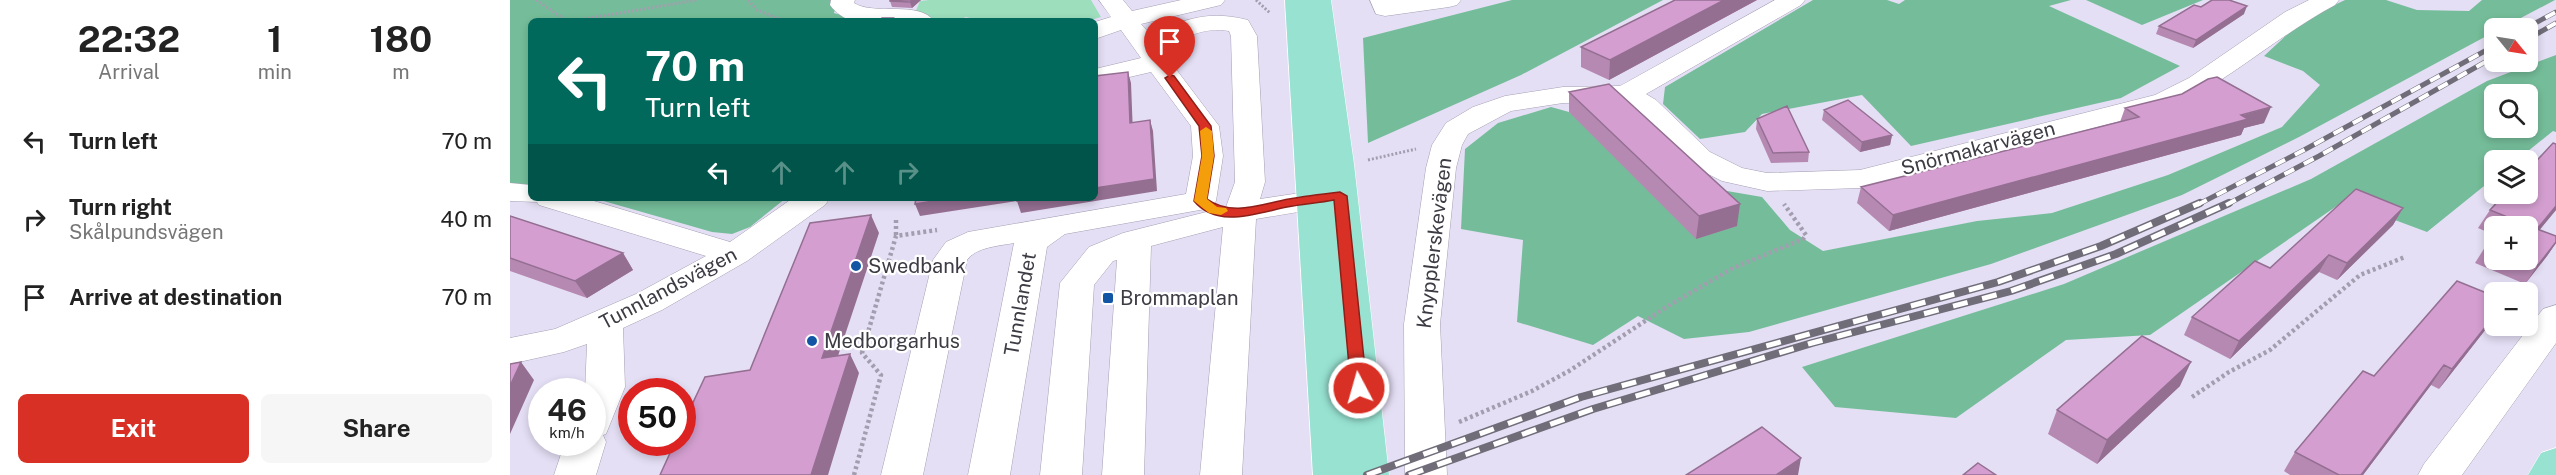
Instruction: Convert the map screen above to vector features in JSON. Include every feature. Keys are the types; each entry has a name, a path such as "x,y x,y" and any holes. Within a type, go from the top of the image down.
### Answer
{"main road":[{"path":"1297,0 1368,475"},
{"path":"1319,0 1339,164 1326,198 1334,475"},
{"path":"2549,475 2556,464"}],"street":[{"path":"843,0 842,5 855,14 912,18"},
{"path":"1098,28 1118,10 1213,0"},
{"path":"1382,0 1385,9 1449,0"},
{"name":"Knypplerskevägen","path":"1426,475 1423,430 1422,324 1441,168 1447,145 1456,129 1483,113 1505,104 1563,95 1626,94 1792,0"},
{"name":"Snörmakarvägen","path":"1626,94 1646,106 1699,158 1733,175 1767,182 1860,179 2165,101 2199,84 2294,17 2327,0"},
{"path":"1118,10 1205,126 1208,156 1200,201"},
{"path":"1098,76 1153,54 1189,27 1216,21 1239,25 1244,36 1250,182 1240,213 1221,475"},
{"path":"510,192 528,195"},
{"path":"1061,475 1077,283 1101,254 1135,240 1240,213 1326,198"},
{"path":"560,201 735,254"},
{"name":"Tunnlandsvägen","path":"510,351 564,340 649,302 735,254 810,201"},
{"path":"1055,226 1200,201 1214,210 1240,213"},
{"name":"Tunnlandet","path":"902,475 950,260 958,249 980,239 1055,226"},
{"name":"Tunnlandet","path":"989,475 1031,243 1055,226"},
{"path":"1123,475 1135,240"},
{"path":"2439,475 2556,317"},
{"path":"605,323 606,378"},
{"path":"574,475 581,456"}],"path":[{"path":"536,0 563,18"},
{"path":"590,18 698,0"},
{"path":"748,0 757,10 777,18"},
{"path":"1256,0 1269,13"},
{"path":"1366,160 1384,158 1408,150 1447,145"},
{"path":"1423,430 1459,422 1532,391 1569,371 1668,306 1733,268 1803,239 1806,235 1780,199"},
{"path":"896,220 896,236"},
{"path":"2192,397 2229,372 2270,350 2360,275 2405,256"}],"green space":[{"path":"510,0 838,0 834,13 852,18 528,18 528,187 510,185"},
{"path":"1091,0 1101,17 931,18 915,13 920,1"},
{"path":"1512,0 1663,0 1521,75 1368,143 1363,38"},
{"path":"1813,0 1887,0 1899,4 1905,0 2071,0 2049,6 2180,66 2121,98 1911,146 1862,95 1762,114 1745,132 1700,139 1663,104 1665,87"},
{"path":"2086,0 2203,0 2142,25"},
{"path":"2345,0 2386,0 2417,10 2469,11 2482,0 2555,0 2521,18 2484,18 2484,37 2299,137 2182,195 1991,264 1749,332 1684,339 1638,316 1593,345 1517,322 1523,240 1461,229 1465,149 1498,123 1551,107 1569,112 1706,196 1727,191 1762,197 1790,230 1823,251 1977,221 2052,213 2168,175 2282,127 2320,85 2303,71 2264,56 2303,20"},
{"path":"2556,55 2556,132 2553,131 2529,150 2484,150 2484,186 2427,232 2344,201 2150,335 2066,340 1956,418 1835,407 1802,367 2064,284 2311,179 2487,81 2511,72 2538,72 2538,62"},
{"path":"604,201 782,201 750,227 732,234 712,232"}],"building":[{"path":"890,0 913,0 910,2"},
{"path":"1675,0 1724,0 1610,60 1581,47"},
{"path":"2212,0 2229,0 2247,6 2196,40 2159,26 2194,5 2201,7"},
{"path":"1128,72 1130,123 1150,120 1154,179 1098,188 1098,76"},
{"path":"2217,77 2271,107 2241,115 2248,119 1893,215 1861,187 2139,117 2125,108 2182,94 2208,79"},
{"path":"1609,84 1740,204 1699,216 1569,92"},
{"path":"1848,100 1892,135 1862,142 1824,110"},
{"path":"1787,106 1809,152 1773,153 1757,119"},
{"path":"2553,143 2556,144 2556,206 2538,228 2538,216 2505,216 2490,210 2496,204 2538,204 2538,159"},
{"path":"2356,189 2403,208 2347,263 2329,255 2239,341 2192,317 2255,261 2270,268"},
{"path":"916,201 934,201 915,204"},
{"path":"871,215 822,358 850,354 811,475 660,475 669,456 696,456 696,396 705,377 750,370 810,223"},
{"path":"510,216 623,253 575,281 510,258"},
{"path":"2538,229 2556,236 2556,242 2538,265"},
{"path":"2457,281 2484,292 2484,329 2452,369 2444,365 2361,475 2339,475 2295,452 2363,371 2374,376"},
{"path":"2142,336 2191,362 2107,440 2057,410"},
{"path":"521,362 510,386 510,364"},
{"path":"1762,427 1801,458 1776,475 1686,475"},
{"path":"1978,463 1996,475 1963,475"}],"railway":[{"path":"2538,22 2556,12"},
{"path":"2538,33 2556,23"},
{"path":"2197,205 2304,150 2484,51"},
{"path":"2226,205 2319,156 2484,63"},
{"path":"1367,475 1581,397 1998,282 2101,246 2200,203"},
{"path":"1409,475 1593,409 1812,343 2011,291 2116,254 2229,203"}],"slow traffic":[{"path":"1206,131 1208,156 1200,201 1214,210 1221,211"}],"place":[{"name":"Swedbank","path":"856,266"},
{"name":"Brommaplan","path":"1108,298"},
{"name":"Medborgarhus","path":"812,341"}],"route":[{"path":"1170,78 1205,126 1208,156 1200,201 1214,210 1240,213 1288,203 1340,196 1359,388"}]}
